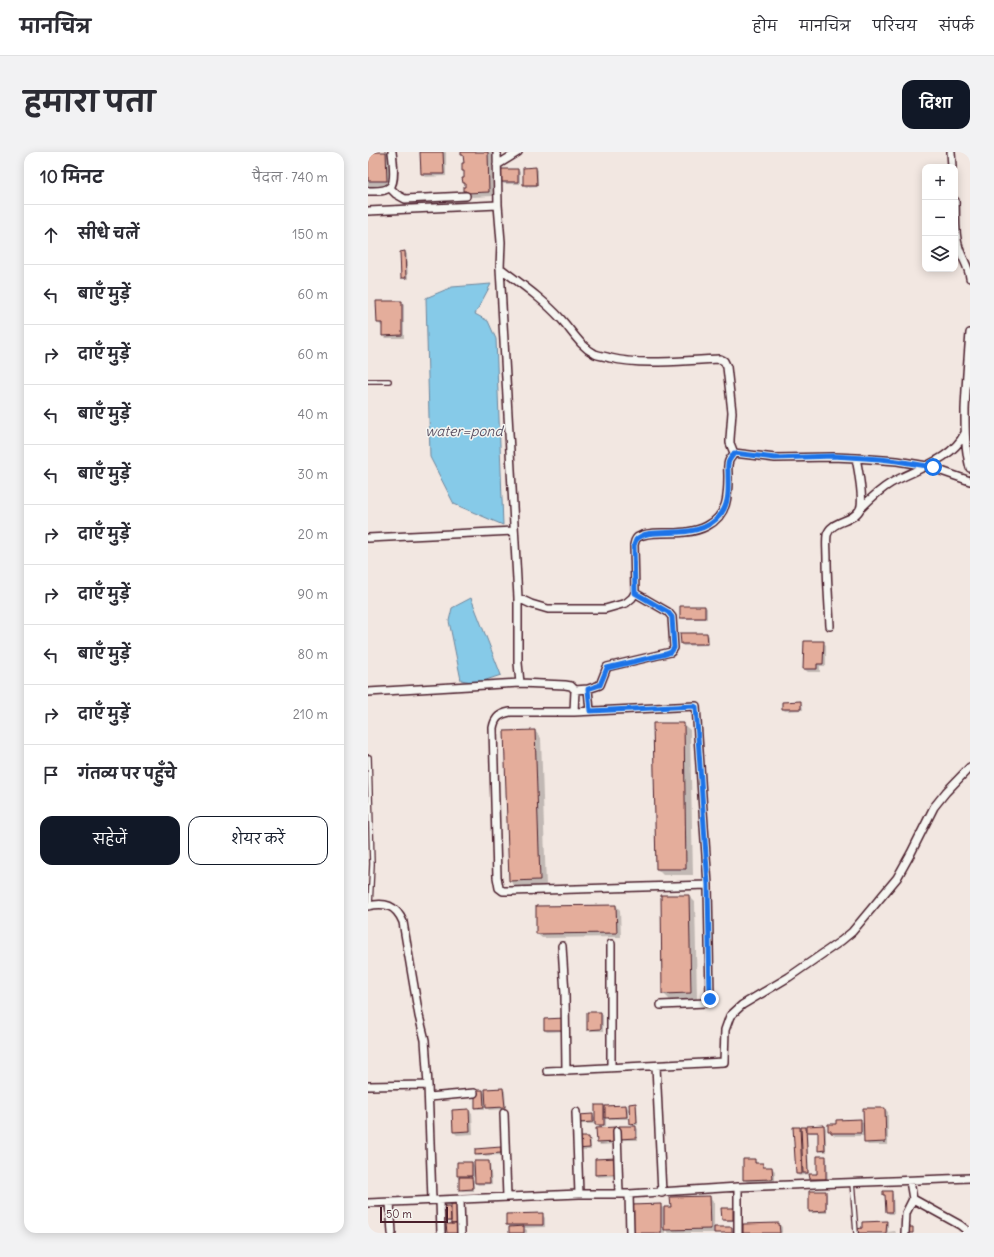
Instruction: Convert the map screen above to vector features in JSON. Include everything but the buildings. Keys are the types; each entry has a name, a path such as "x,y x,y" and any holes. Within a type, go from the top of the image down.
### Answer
{"street":[{"path":"390,188 393,180 392,152"},
{"path":"497,152 498,205 501,242 500,268 518,598 518,663 520,683"},
{"path":"497,165 518,152"},
{"path":"951,152 952,164"},
{"path":"368,191 378,191 390,188"},
{"path":"390,188 396,194 405,199 466,196"},
{"path":"368,212 498,205"},
{"path":"957,236 959,248 970,278"},
{"path":"500,268 550,308 562,319 575,336 596,354 623,360 642,362 720,359 724,361 727,367 732,412 730,443 734,453"},
{"path":"970,333 966,383 965,432 965,442 970,468"},
{"path":"830,626 827,568 827,535 829,530 853,518 875,494 892,482 927,466 955,448 965,432"},
{"path":"734,453 775,458 833,456 897,461 927,466 970,481"},
{"path":"518,598 548,609 605,609 626,603 635,593 634,545 636,540 643,535 652,533 676,533 695,530 706,527 714,522 722,514 727,504 728,461 734,453"},
{"path":"856,458 861,504 860,509"},
{"path":"368,538 514,531"},
{"path":"368,692 520,683 565,685 571,686 575,690 588,689 600,685 607,668 666,654 671,652 674,648 672,617 668,612 635,593"},
{"path":"588,689 590,711"},
{"path":"574,712 575,690"},
{"path":"661,1005 706,1003 710,999 708,885 696,706 574,712 510,712 497,717 493,728 497,877 499,888 503,891 511,891 708,885"},
{"path":"547,1071 724,1062 725,1030 730,1016 735,1010 789,977 852,932 896,878 911,853 934,807 970,767"},
{"path":"369,906 375,904 386,905 396,909 403,922 416,1003 425,1040 429,1097 432,1200"},
{"path":"611,944 611,1068"},
{"path":"562,946 565,994 566,1071"},
{"path":"656,1066 662,1192"},
{"path":"368,1086 428,1085"},
{"path":"429,1097 474,1093"},
{"path":"576,1112 579,1194"},
{"path":"504,1113 507,1197"},
{"path":"617,1131 619,1194"},
{"path":"368,1203 579,1194 629,1194 738,1187 970,1178"},
{"path":"906,1233 906,1213 913,1199 910,1180"},
{"path":"738,1187 738,1233"},
{"path":"629,1194 630,1233"},
{"path":"460,1199 462,1233"},
{"path":"913,1199 960,1225 970,1233"},
{"path":"440,1200 441,1233"},
{"path":"390,1202 392,1233"}],"lane":[{"path":"368,381 389,381"},
{"path":"369,757 372,864 369,906"},
{"path":"852,1182 856,1233"}],"water":[{"name":"water=pond","path":"491,284 475,314 488,321 496,339 503,525 454,504 430,457 426,298 452,287"},
{"path":"471,598 501,675 477,683 461,680 449,621 452,608"}],"route":[{"path":"710,999 708,885 696,706 590,711 588,689 600,685 607,668 666,654 671,652 674,648 672,617 668,612 635,593 634,545 636,540 638,537 652,533 676,533 695,530 706,527 714,522 722,514 727,504 728,461 734,453 775,458 833,456 880,459 933,467"}]}
